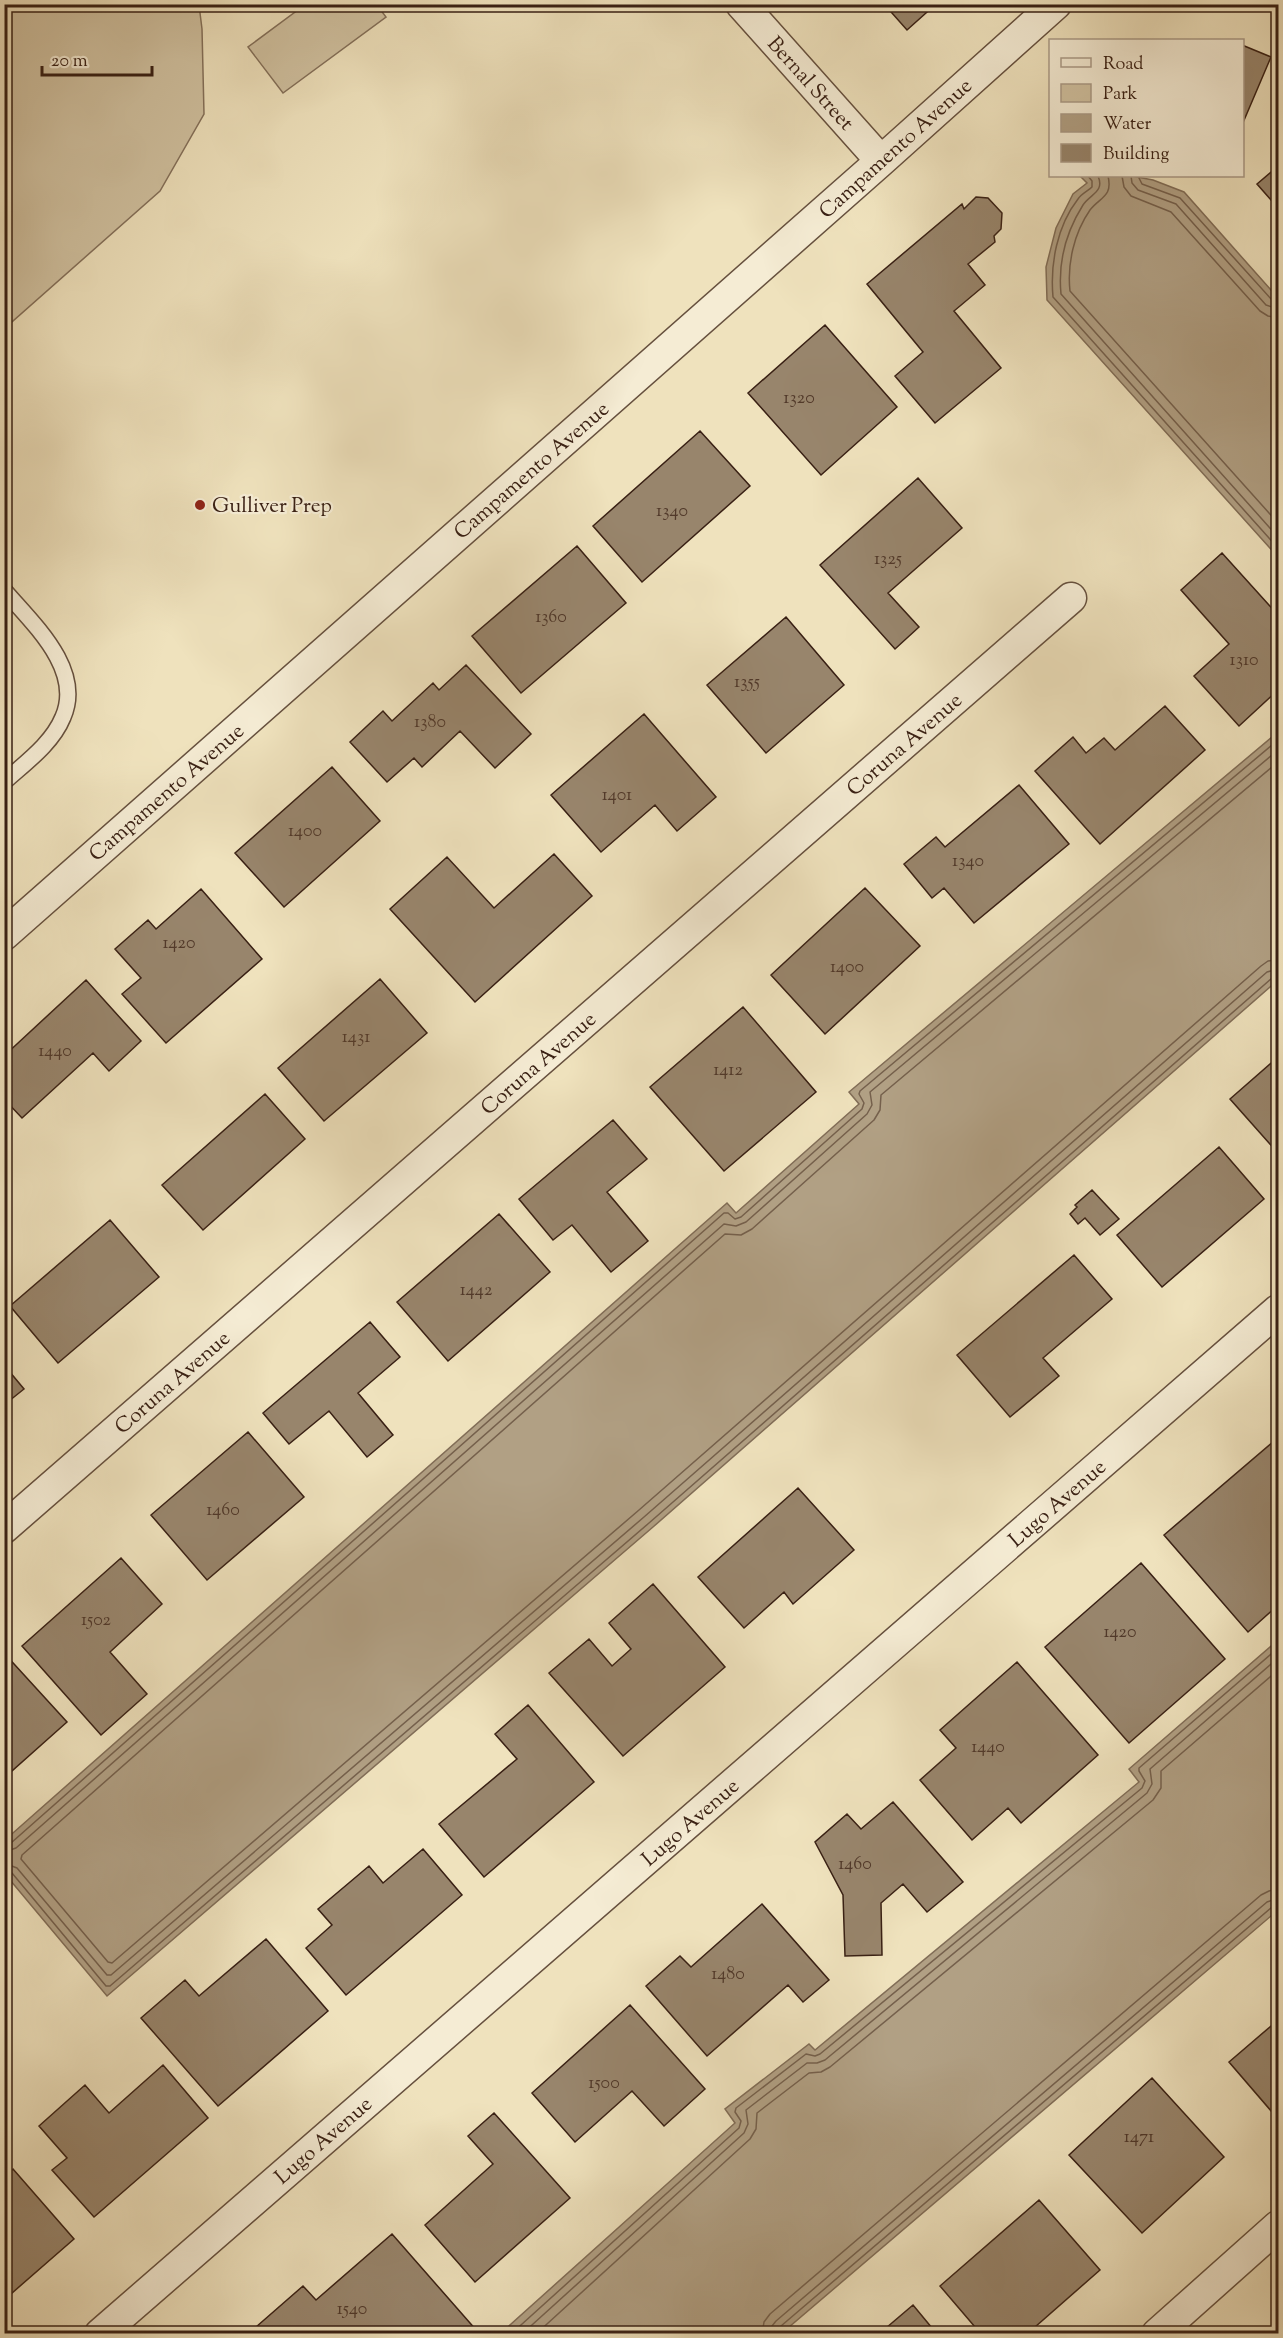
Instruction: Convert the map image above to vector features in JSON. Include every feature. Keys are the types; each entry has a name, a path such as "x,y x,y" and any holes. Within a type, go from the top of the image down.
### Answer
{"street":[{"name":"Bernal Street","path":"741,4 881,161"},
{"name":"Campamento Avenue","path":"4,935 1056,4"},
{"name":"Coruna Avenue","path":"4,1528 1071,598"},
{"name":"Lugo Avenue","path":"101,2333 1278,1310"},
{"path":"1157,2334 1278,2226"}],"lane":[{"path":"4,590 61,663 69,693 63,718 56,729 34,756 4,782"}],"green space":[{"path":"5,4 199,5 202,29 204,114 160,191 5,328"},
{"path":"306,4 377,5 386,17 283,93 248,47"}],"water":[{"path":"1081,177 1137,177 1153,180 1184,192 1278,298 1278,557 1047,300 1046,267 1056,228 1073,194 1087,183"},
{"path":"1278,732 1278,980 653,1527 107,1996 5,1874 5,1840 727,1203 736,1213 859,1104 849,1092"},
{"path":"1278,1640 1278,1910 782,2333 501,2333 735,2123 725,2109 809,2044 815,2050 1139,1782 1129,1769"}],"building":[{"path":"884,4 936,4 907,30"},
{"path":"1244,46 1271,57 1244,120"},
{"path":"1278,166 1278,208 1257,184"},
{"path":"976,197 988,198 1002,213 1001,229 994,236 995,242 968,264 985,285 954,311 1001,368 935,423 895,376 923,352 867,284 962,204 964,209"},
{"path":"825,325 897,407 821,475 748,393"},
{"path":"700,431 750,486 642,582 593,526"},
{"path":"918,478 962,528 888,593 919,627 895,649 820,565"},
{"path":"577,546 626,603 521,693 472,636"},
{"path":"1222,553 1278,615 1278,690 1239,726 1194,676 1229,644 1181,590"},
{"path":"786,617 844,685 766,753 707,685"},
{"path":"466,665 531,734 495,768 460,731 422,767 414,758 387,782 350,742 383,711 392,721 433,683 439,690"},
{"path":"1165,706 1205,750 1100,844 1035,771 1073,737 1086,753 1104,738 1115,750"},
{"path":"644,714 716,797 677,831 655,805 601,852 551,795"},
{"path":"332,767 380,821 284,907 235,853"},
{"path":"1019,785 1069,844 974,923 944,888 932,898 904,864 936,837 945,847"},
{"path":"554,854 592,896 475,1002 390,909 447,857 494,908"},
{"path":"865,888 920,946 825,1034 771,975"},
{"path":"201,889 262,959 166,1043 122,994 141,978 115,949 148,920 156,929"},
{"path":"380,979 427,1033 324,1121 278,1068"},
{"path":"86,980 141,1041 109,1071 93,1053 22,1118 4,1099 4,1056"},
{"path":"743,1007 816,1092 724,1171 650,1087"},
{"path":"1278,1057 1278,1149 1276,1151 1230,1099"},
{"path":"265,1094 305,1139 203,1230 162,1185"},
{"path":"613,1120 647,1159 607,1192 648,1241 611,1272 572,1225 553,1240 519,1199"},
{"path":"1219,1147 1264,1199 1162,1287 1117,1235"},
{"path":"1092,1190 1119,1219 1100,1235 1085,1218 1078,1224 1070,1214 1077,1207 1075,1205"},
{"path":"499,1214 550,1272 448,1361 397,1302"},
{"path":"110,1220 159,1277 58,1363 10,1306"},
{"path":"1074,1255 1112,1299 1043,1358 1059,1376 1010,1417 957,1355"},
{"path":"370,1322 400,1357 358,1393 393,1435 367,1457 329,1411 289,1444 263,1413"},
{"path":"4,1365 24,1389 4,1405"},
{"path":"248,1432 304,1497 207,1580 151,1515"},
{"path":"1274,1441 1278,1446 1278,1573 1272,1578 1278,1585 1278,1605 1248,1632 1164,1535"},
{"path":"798,1488 854,1550 793,1604 784,1592 744,1628 698,1577"},
{"path":"121,1558 162,1604 110,1652 147,1694 101,1735 22,1646"},
{"path":"1141,1563 1225,1659 1129,1743 1045,1647"},
{"path":"653,1584 725,1667 623,1756 549,1673 589,1639 612,1666 631,1649 609,1623"},
{"path":"4,1653 67,1722 4,1778"},
{"path":"1017,1662 1098,1755 1021,1823 1008,1808 972,1840 920,1780 956,1748 940,1730"},
{"path":"528,1705 594,1782 484,1877 439,1824 517,1759 495,1734"},
{"path":"893,1802 963,1882 927,1912 903,1884 881,1903 882,1955 845,1956 843,1895 815,1842 847,1814 861,1829"},
{"path":"423,1849 462,1895 346,1995 306,1948 332,1925 318,1909 369,1866 383,1883"},
{"path":"762,1904 829,1980 803,2002 788,1985 707,2056 646,1986 680,1956 691,1967"},
{"path":"266,1939 328,2011 218,2106 141,2018 185,1980 199,1996"},
{"path":"630,2005 705,2089 664,2126 632,2091 575,2142 532,2093"},
{"path":"1278,2020 1278,2119 1229,2062"},
{"path":"163,2065 208,2118 94,2217 52,2170 67,2158 39,2126 85,2085 109,2113"},
{"path":"1152,2078 1224,2157 1142,2233 1069,2155"},
{"path":"494,2113 570,2198 475,2282 425,2225 493,2164 468,2136"},
{"path":"13,2169 74,2239 4,2300 4,2177"},
{"path":"1039,2200 1100,2270 1027,2334 981,2334 940,2286"},
{"path":"392,2234 477,2331 474,2334 262,2334 256,2327 303,2286 316,2300"},
{"path":"913,2305 937,2334 879,2334"}],"place":[{"name":"Gulliver Prep","path":"200,505"}]}
